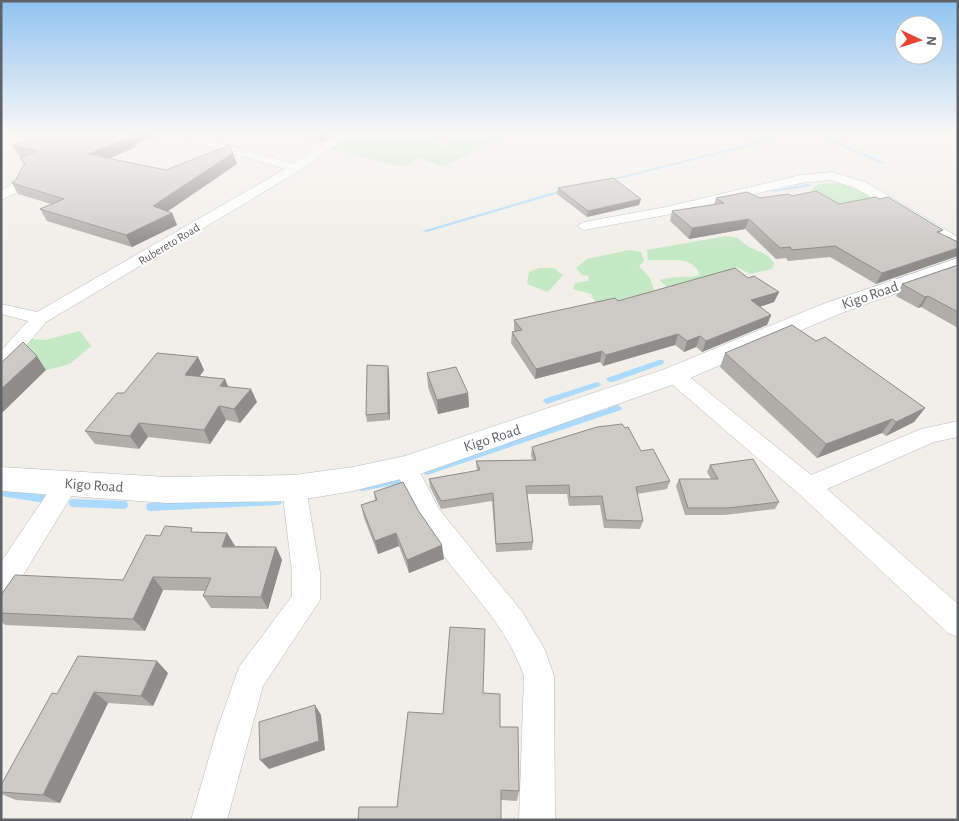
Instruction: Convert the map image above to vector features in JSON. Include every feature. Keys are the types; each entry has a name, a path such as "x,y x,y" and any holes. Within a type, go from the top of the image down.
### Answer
{"street":[{"name":"Rubereto Road","path":"1,363 40,318 289,171"},
{"path":"1,196 14,188 23,173"},
{"path":"584,226 666,211 801,179 832,176 860,185 958,243"},
{"name":"Kigo Road","path":"1,479 166,490 294,488 353,479 406,467 674,375 831,309 958,264"},
{"path":"1,309 40,318"},
{"path":"674,375 808,487 958,624"},
{"path":"808,487 929,435 958,429"},
{"path":"406,467 430,516 512,623 530,650 539,676 537,820"},
{"path":"1,586 67,483"},
{"path":"209,820 233,730 250,678 306,600 306,572 294,488"}],"green space":[{"path":"844,183 854,185 870,196 869,198 858,203 841,202 842,210 828,203 812,189 818,184"},
{"path":"726,236 738,239 766,255 774,263 772,269 750,274 737,267 728,274 668,289 660,280 700,275 696,268 685,261 648,260 647,250"},
{"path":"629,250 641,252 644,261 639,266 649,277 654,289 646,300 597,305 591,294 573,289 575,283 588,281 589,276 582,275 576,268 587,259"},
{"path":"539,268 554,268 563,275 548,292 527,284 529,272"},
{"path":"80,331 91,346 70,364 40,372 8,365 30,339 45,340"}],"building":[{"path":"20,171 205,171 153,206 172,213 126,235 40,209 64,199 12,183"},
{"path":"613,178 641,199 588,211 558,188"},
{"path":"816,191 839,204 876,197 880,199 888,197 943,230 937,232 958,242 958,248 882,273 835,246 792,250 790,247 780,248 749,219 692,228 672,211 724,203 716,198 747,192 760,198 788,194 792,196"},
{"path":"958,265 958,312 902,284"},
{"path":"735,268 748,278 754,276 779,292 751,300 771,315 706,341 700,336 687,341 678,334 606,355 602,351 536,369 512,332 522,330 514,320 615,298 618,301"},
{"path":"792,325 816,341 825,337 925,408 896,422 892,419 826,444 725,353"},
{"path":"23,342 37,356 1,389 1,363"},
{"path":"157,353 198,357 185,375 225,379 220,386 251,389 234,409 219,406 204,430 139,423 130,436 85,431 117,393 124,393"},
{"path":"367,365 388,366 388,413 366,415"},
{"path":"456,367 468,393 437,400 427,373"},
{"path":"622,424 625,428 628,427 641,451 653,449 670,481 636,487 643,521 606,520 602,496 570,497 569,485 526,486 533,542 496,544 493,493 441,501 429,479 480,470 476,461 536,460 532,447 597,427"},
{"path":"753,459 779,502 728,508 688,508 679,479 718,479 710,465"},
{"path":"403,482 418,510 442,545 407,560 396,533 375,541 361,505 377,500 374,492"},
{"path":"165,526 192,528 191,532 227,533 222,547 276,547 261,597 203,596 211,578 153,577 133,619 1,613 1,595 15,575 123,580 146,535 160,536"},
{"path":"450,627 485,629 483,693 500,694 500,727 518,727 519,791 501,790 501,820 358,820 359,807 397,807 408,712 443,714"},
{"path":"78,656 157,661 141,696 94,692 43,795 1,792 1,785 52,693 57,694"},
{"path":"315,705 319,741 260,760 259,722"}],"waterway":[{"path":"605,181 644,171"},
{"path":"773,191 808,185"},
{"path":"425,231 567,190"},
{"path":"610,380 661,362"},
{"path":"547,401 597,384"},
{"path":"427,472 618,408"},
{"path":"362,488 403,480"},
{"path":"1,493 44,499"},
{"path":"150,507 278,501"},
{"path":"73,503 124,505"}]}
